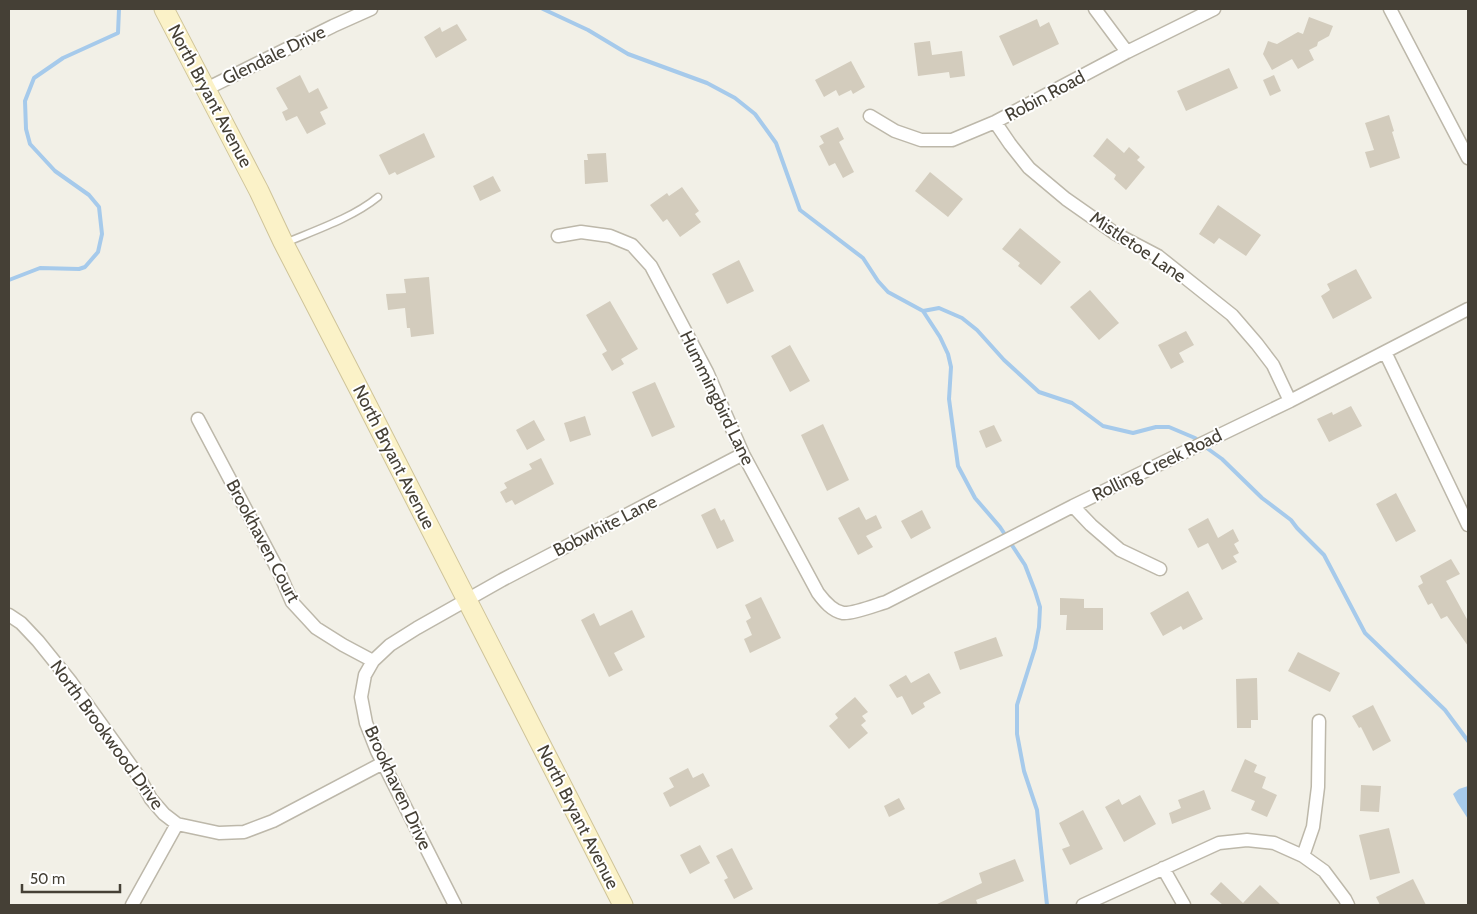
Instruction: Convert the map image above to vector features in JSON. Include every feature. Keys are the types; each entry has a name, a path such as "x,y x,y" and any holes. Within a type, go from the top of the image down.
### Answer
{"street":[{"name":"North Bryant Avenue","path":"164,9 259,191 284,244 623,905"},
{"name":"Glendale Drive","path":"206,89 371,9"},
{"path":"1095,9 1127,52"},
{"name":"Robin Road","path":"870,116 895,132 921,140 952,140 995,122 1127,52 1214,9"},
{"path":"1390,9 1468,158"},
{"name":"Mistletoe Lane","path":"995,122 1028,168 1066,199 1116,234 1158,256 1232,315 1273,365 1290,402"},
{"name":"Hummingbird Lane","path":"558,236 581,232 610,236 632,246 651,266 707,372 743,454 818,593 829,606 843,613"},
{"name":"Rolling Creek Road","path":"843,613 886,602 1072,506 1290,402 1468,309"},
{"path":"1385,352 1468,525"},
{"name":"Brookhaven Court","path":"198,419 279,572 292,602 316,628 343,646 373,661"},
{"name":"Bobwhite Lane","path":"468,600 502,580 743,454"},
{"path":"1072,506 1090,525 1120,550 1160,569"},
{"name":"Brookhaven Drive","path":"455,905 383,763 366,723 361,697 365,675 373,661 390,645 468,600"},
{"name":"North Brookwood Drive","path":"9,615 21,623 38,641 71,682 136,774 151,799 164,814 177,824 219,833 244,832 274,821 383,763"},
{"path":"1303,856 1313,827 1318,787 1319,721"},
{"path":"132,905 177,824"},
{"path":"1083,905 1218,843 1247,840 1274,843 1303,856 1324,872 1348,905"},
{"path":"1163,868 1184,905"}],"lane":[{"path":"284,244 349,215 378,197"}],"water":[{"path":"1468,786 1468,819 1453,794 1459,789"}],"building":[{"path":"1309,17 1333,26 1329,36 1309,50 1314,60 1298,69 1292,59 1272,70 1263,54 1268,41 1277,44 1298,32 1303,34"},
{"path":"1037,19 1040,27 1049,22 1059,44 1013,66 999,36"},
{"path":"457,24 467,40 436,58 424,37 440,27 442,32"},
{"path":"930,41 932,55 962,51 965,76 950,78 949,72 918,76 914,43"},
{"path":"851,61 865,87 853,94 851,90 839,96 836,90 824,97 815,80"},
{"path":"1229,68 1238,88 1186,111 1177,91"},
{"path":"300,75 309,93 318,88 328,108 320,112 326,124 307,134 297,116 286,121 282,112 288,109 276,88"},
{"path":"1274,75 1281,91 1270,96 1263,80"},
{"path":"1389,115 1400,158 1370,168 1365,152 1374,150 1365,123"},
{"path":"838,127 844,139 839,142 854,172 843,178 835,163 829,166 819,146 824,143 820,136"},
{"path":"424,133 435,157 397,175 395,172 389,175 379,155"},
{"path":"1107,138 1124,153 1129,147 1140,157 1137,160 1145,167 1126,190 1114,179 1116,175 1093,156"},
{"path":"606,153 608,182 585,184 584,160 588,160 587,154"},
{"path":"930,172 963,199 948,217 915,191"},
{"path":"493,176 501,191 480,201 473,186"},
{"path":"682,187 699,211 695,214 701,222 680,237 667,219 663,222 650,205 667,193 669,196"},
{"path":"1218,205 1261,235 1246,256 1219,238 1214,244 1199,234"},
{"path":"1020,228 1061,262 1041,285 1018,266 1020,263 1002,249"},
{"path":"739,260 754,291 727,304 712,274"},
{"path":"1356,269 1372,298 1333,319 1321,296 1330,290 1327,284"},
{"path":"429,277 434,334 411,337 410,328 407,328 405,308 388,310 386,294 406,293 404,279"},
{"path":"1090,290 1119,323 1099,340 1070,307"},
{"path":"610,301 638,349 621,359 624,364 612,371 602,354 607,351 586,315"},
{"path":"1186,331 1194,345 1179,353 1184,362 1171,369 1158,345"},
{"path":"790,345 810,381 790,392 771,356"},
{"path":"655,382 675,427 652,437 632,392"},
{"path":"1351,406 1362,426 1329,442 1317,419 1332,412 1333,415"},
{"path":"585,416 591,435 570,442 564,423"},
{"path":"534,420 545,440 527,450 516,430"},
{"path":"823,424 849,480 827,491 801,435"},
{"path":"994,425 1002,441 986,448 979,431"},
{"path":"541,458 554,484 515,505 512,500 506,503 500,492 507,488 504,483 532,469 529,464"},
{"path":"1396,493 1416,531 1396,542 1376,504"},
{"path":"859,507 866,520 876,515 882,528 866,536 873,547 858,555 838,518"},
{"path":"715,508 721,521 724,519 734,541 717,549 701,515"},
{"path":"922,510 931,528 911,539 901,521"},
{"path":"1208,518 1218,538 1233,529 1239,541 1234,544 1239,553 1233,556 1237,562 1222,570 1208,543 1198,548 1188,529"},
{"path":"1451,559 1460,574 1446,581 1468,621 1468,646 1447,616 1441,619 1432,603 1428,605 1418,586 1423,583 1420,576"},
{"path":"1188,591 1203,619 1183,630 1181,626 1163,636 1150,613"},
{"path":"761,597 781,638 750,653 744,639 752,635 746,621 751,618 745,605"},
{"path":"1060,598 1084,599 1084,608 1103,608 1103,630 1066,630 1067,615 1060,615"},
{"path":"632,610 645,637 614,653 623,670 609,677 581,620 594,613 600,626"},
{"path":"996,637 1003,656 960,670 954,652"},
{"path":"1298,652 1340,673 1330,692 1288,671"},
{"path":"929,673 941,693 923,703 925,707 912,715 902,696 897,698 889,685 906,675 911,683"},
{"path":"1257,678 1258,720 1251,720 1251,728 1237,728 1236,679"},
{"path":"855,697 868,712 862,716 866,721 861,725 868,733 849,749 829,726 838,718 835,714"},
{"path":"1373,705 1391,741 1373,751 1361,727 1359,728 1352,716"},
{"path":"1245,759 1257,765 1254,772 1266,777 1262,788 1277,795 1267,817 1251,810 1255,801 1231,791"},
{"path":"688,768 693,778 703,773 710,786 670,807 663,793 674,787 669,778"},
{"path":"1361,785 1381,786 1379,812 1360,811"},
{"path":"1204,790 1211,809 1172,824 1169,813 1181,808 1178,800"},
{"path":"1140,795 1156,824 1124,842 1105,807 1119,799 1122,805"},
{"path":"899,798 905,809 889,817 884,806"},
{"path":"1083,810 1103,849 1070,865 1062,849 1070,846 1059,823"},
{"path":"1389,828 1400,873 1370,880 1359,835"},
{"path":"700,845 710,863 690,874 680,855"},
{"path":"732,848 753,889 734,899 724,880 728,878 716,856"},
{"path":"1015,859 1024,881 976,900 978,905 935,905 982,883 979,873"},
{"path":"1413,879 1426,905 1380,905 1376,897"},
{"path":"1221,882 1243,903 1260,885 1281,905 1223,905 1210,894"}],"waterway":[{"path":"9,280 40,268 79,269 85,267 98,252 102,234 99,207 89,195 55,171 30,144 26,129 25,101 34,78 63,58 118,33 119,9"},
{"path":"543,9 588,30 628,54 707,83 735,98 755,114 776,143 800,210 863,258 878,281 888,292 923,311 940,337 948,354 951,367 949,399 958,466 975,498 1000,527 1025,565 1040,607 1035,648 1017,705 1017,734 1024,771 1037,810 1047,905"},
{"path":"923,311 939,308 962,318 977,330 1004,360 1039,392 1072,403 1103,426 1133,433 1156,427 1169,427 1195,438 1199,442"},
{"path":"1204,446 1222,459 1262,498 1291,520 1324,555 1365,633 1445,710 1468,741"}]}
